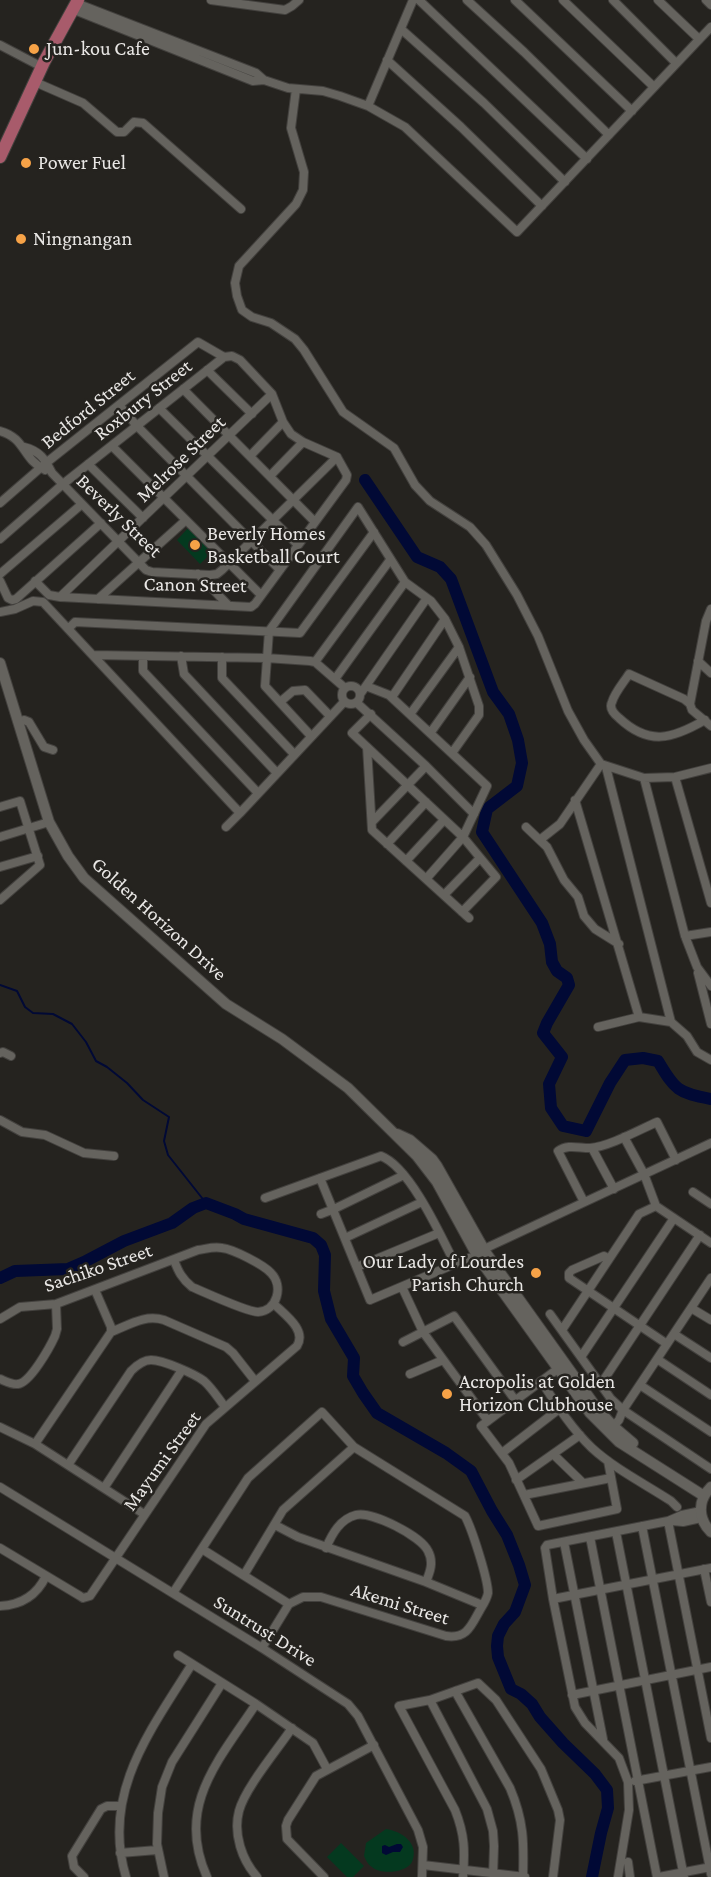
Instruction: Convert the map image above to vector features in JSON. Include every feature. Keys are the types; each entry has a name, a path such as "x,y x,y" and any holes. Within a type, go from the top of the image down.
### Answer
{"main road":[{"path":"0,157 42,67 75,4"}],"street":[{"path":"211,0 285,9 299,0"},
{"path":"368,106 413,0"},
{"path":"419,0 587,159"},
{"path":"467,0 609,135"},
{"path":"515,0 632,111"},
{"path":"563,0 654,87"},
{"path":"613,0 676,63"},
{"path":"658,0 699,39"},
{"path":"706,0 711,5"},
{"path":"75,4 256,73 264,80 296,89 333,94 368,106 405,127 517,232 711,27"},
{"path":"400,29 484,103 565,182"},
{"path":"0,45 42,67"},
{"path":"387,60 461,127 542,206"},
{"path":"33,87 83,103 117,132 124,132 134,122 143,123 241,209"},
{"path":"296,89 291,128 303,172 303,190 296,204 239,266 235,283 240,306 248,315 272,323 295,339 343,412 394,448 415,485 430,501 470,527 486,545 517,595 538,636 568,711 584,740 603,765 671,1023"},
{"name":"Bedford Street","path":"0,503 43,465 198,342 224,357"},
{"path":"224,357 232,356 240,360 273,394 283,422 291,434 337,458"},
{"name":"Roxbury Street","path":"0,539 63,484 224,357"},
{"path":"207,370 252,414"},
{"path":"183,389 315,522"},
{"name":"Melrose Street","path":"60,597 273,394"},
{"path":"119,405 136,426 280,570"},
{"path":"159,408 298,545"},
{"path":"250,456 283,422"},
{"name":"Beverly Street","path":"0,431 11,434 24,447 27,456 52,473 146,570 152,572 217,574 337,458"},
{"path":"270,476 303,442"},
{"path":"112,446 261,595"},
{"name":"Canon Street","path":"35,581 49,595 60,597 251,606 347,477 337,458"},
{"path":"88,464 142,518"},
{"path":"0,574 82,504"},
{"path":"311,736 265,686 269,631 358,507 405,582 427,598 445,619 459,647 478,705 478,715 452,753"},
{"path":"98,599 186,520"},
{"path":"0,581 8,598 12,600 16,598 101,523"},
{"path":"68,629 75,622 300,633 374,532"},
{"path":"315,662 390,560"},
{"path":"198,574 229,606"},
{"path":"335,679 405,582"},
{"path":"426,879 463,837 487,786 392,697 373,687 363,690 355,686 345,688 342,693 344,702 349,705 357,703 363,690 427,598"},
{"path":"0,619 33,601 43,602 240,813"},
{"path":"0,612 15,609"},
{"path":"690,704 684,699 629,674 611,702 611,708 615,715 630,728 651,736 682,733 708,723 692,710 690,704 711,609"},
{"path":"392,697 445,619"},
{"path":"411,713 459,647"},
{"path":"93,655 266,658 315,662 345,688"},
{"path":"143,656 143,671 258,793"},
{"path":"181,657 184,674 277,773"},
{"path":"222,657 222,678 294,754"},
{"path":"698,661 711,673"},
{"name":"Golden Horizon Drive","path":"0,663 49,822 68,856 84,878 226,1004 282,1039 348,1088 431,1172 478,1257 607,1426 633,1452 708,1491"},
{"path":"431,732 470,677"},
{"path":"280,702 293,691 305,690 330,716"},
{"path":"226,827 344,702"},
{"path":"357,703 474,814"},
{"path":"367,747 372,830 466,915 496,876 463,837 367,747 352,734 371,714"},
{"path":"18,722 27,720 44,747 53,750"},
{"path":"603,765 644,778 675,777 711,770"},
{"path":"541,839 560,824 575,800 603,765"},
{"path":"372,822 426,766"},
{"path":"675,777 711,903"},
{"path":"644,778 685,936 697,967 711,1024"},
{"path":"575,800 639,1017"},
{"path":"0,807 20,801 40,865 0,900"},
{"path":"387,844 426,802"},
{"path":"406,861 444,819"},
{"path":"0,837 49,822"},
{"path":"526,827 547,847 564,880 578,897 584,916 596,929 619,944"},
{"path":"0,867 38,856"},
{"path":"444,895 480,858"},
{"path":"685,936 711,932"},
{"path":"697,967 711,986"},
{"path":"598,1028 639,1017 671,1023 687,1036 697,1052 711,1060"},
{"path":"0,1053 11,1056"},
{"path":"0,1120 22,1132 45,1135 84,1154 114,1156"},
{"path":"584,1202 558,1151 564,1147 592,1148 657,1122 676,1160"},
{"name":"Golden Horizon Drive","path":"392,1132 410,1140 432,1159 484,1249 561,1366"},
{"path":"624,1137 644,1174 656,1206 711,1243"},
{"path":"484,1249 711,1143"},
{"path":"592,1148 614,1189"},
{"path":"265,1198 381,1156 385,1157 414,1188 455,1264"},
{"path":"321,1214 404,1175"},
{"path":"320,1178 370,1300 469,1258"},
{"path":"693,1192 711,1204"},
{"path":"345,1238 422,1202"},
{"path":"562,1330 639,1214 656,1206"},
{"path":"581,1357 674,1218"},
{"path":"357,1267 439,1233"},
{"path":"601,1384 700,1235"},
{"name":"Sachiko Street","path":"0,1319 20,1307 56,1304 198,1250 212,1248 223,1248 233,1252 254,1262 274,1276 277,1295 274,1304"},
{"path":"609,1259 604,1256 572,1270 569,1278 667,1344"},
{"path":"174,1260 179,1273 192,1287 252,1311 263,1310 274,1304"},
{"path":"607,1426 619,1420 623,1410 710,1280"},
{"path":"402,1287 423,1332 488,1421"},
{"path":"94,1290 111,1327 111,1332"},
{"path":"0,1378 11,1384 18,1384 28,1379 55,1336 56,1304"},
{"name":"Mayumi Street","path":"46,1576 80,1596 86,1598 92,1594 206,1424 297,1346 300,1336 295,1326 274,1304"},
{"path":"691,1308 711,1320"},
{"path":"550,1314 623,1410 711,1469"},
{"path":"403,1342 454,1316 515,1400"},
{"path":"35,1444 111,1332 146,1318 154,1317 164,1320 226,1347 255,1381"},
{"path":"674,1334 711,1358"},
{"path":"657,1359 711,1395"},
{"path":"410,1374 443,1360"},
{"path":"68,1465 136,1365 141,1362 161,1361 204,1381 225,1407"},
{"path":"561,1366 481,1426 502,1452 538,1526 617,1509 609,1461"},
{"path":"104,1488 182,1370"},
{"path":"541,1381 559,1409 592,1448 677,1507"},
{"path":"640,1385 711,1432"},
{"path":"502,1452 559,1409"},
{"name":"Akemi Street","path":"202,1549 248,1478 322,1412 354,1447 465,1516 487,1584 488,1596 471,1627 465,1633 455,1637 321,1598 303,1598 289,1604"},
{"path":"0,1427 35,1444 144,1514"},
{"path":"516,1480 580,1435"},
{"path":"244,1575 283,1510 354,1447"},
{"path":"552,1454 583,1483"},
{"path":"524,1495 611,1478"},
{"name":"Suntrust Drive","path":"0,1487 262,1648 348,1704 358,1716 418,1830 423,1847 422,1877"},
{"path":"708,1491 701,1515 711,1532"},
{"path":"326,1548 334,1530 345,1521 357,1514 372,1516 416,1537 424,1544 430,1553 431,1568 426,1582"},
{"path":"618,1877 629,1810 628,1782 619,1758 579,1714 572,1695 545,1548 547,1545 668,1521 682,1515 701,1515"},
{"path":"668,1521 711,1738"},
{"path":"275,1525 326,1548 426,1582 482,1605"},
{"path":"590,1537 658,1877 711,1870 642,1526"},
{"path":"616,1532 684,1875"},
{"path":"564,1542 603,1739"},
{"path":"0,1548 46,1576 36,1592 27,1600 10,1606 0,1606"},
{"path":"173,1593 202,1549 289,1604 262,1648"},
{"path":"553,1599 708,1568 711,1602"},
{"path":"178,1655 313,1743 327,1769"},
{"path":"126,1877 120,1853 121,1806 133,1764 144,1740 192,1664"},
{"path":"572,1695 711,1667"},
{"path":"164,1877 157,1850 158,1813 162,1787 172,1762 222,1683"},
{"path":"463,1874 465,1851 461,1825 399,1706 430,1700 478,1683 496,1700 541,1770 558,1810 560,1820 553,1877"},
{"path":"423,1865 463,1874 524,1877 523,1826 516,1803 510,1788 455,1690"},
{"path":"430,1700 487,1809 494,1838 494,1875"},
{"path":"207,1877 197,1850 195,1815 204,1786 256,1704"},
{"path":"257,1877 251,1870 240,1846 239,1812 251,1788 292,1728"},
{"path":"324,1877 290,1844 285,1834 288,1820 316,1776 374,1745"},
{"path":"628,1782 711,1767"},
{"path":"84,1877 74,1867 72,1856 101,1809 107,1806 121,1806"},
{"path":"120,1853 157,1850"},
{"path":"628,1862 630,1877"}],"green space":[{"name":"Beverly Homes Basketball Court","path":"189,527 213,551 200,564 177,540"},
{"path":"386,1829 403,1835 413,1849 412,1862 399,1871 376,1870 364,1856 366,1843"},
{"path":"341,1843 364,1866 353,1877 347,1877 327,1857"}],"water":[{"path":"397,1844 403,1847 400,1852 386,1855 382,1853 382,1846 389,1847"}],"waterway":[{"path":"365,480 417,557 440,567 451,579 493,692 509,714 518,740 522,763 517,786 487,809 482,832 542,923 550,944 552,962 557,971 567,978 569,985 543,1033 562,1057 549,1084 551,1108 563,1126 586,1131 610,1083 625,1060 643,1058 658,1061 678,1089 691,1095 711,1099"},
{"path":"0,985 17,991 25,1007 33,1013 53,1014 72,1024 86,1042 96,1061 127,1083 143,1100 169,1117 164,1141 168,1155 206,1203"},
{"path":"0,1278 15,1271 68,1269 124,1241 172,1223 193,1208 206,1203 244,1219 313,1238 321,1245 325,1255 324,1291 331,1319 354,1358 353,1376 363,1393 377,1413 446,1453 471,1471 507,1535 525,1585 515,1612 504,1624 498,1636 498,1657 511,1689 532,1704 540,1717 595,1774 607,1790 608,1808 592,1877"}],"place":[{"name":"Jun-kou Cafe","path":"34,49"},
{"name":"Power Fuel","path":"26,163"},
{"name":"Ningnangan","path":"21,239"},
{"name":"Beverly Homes Basketball Court","path":"195,545"},
{"name":"Our Lady of Lourdes Parish Church","path":"536,1273"},
{"name":"Acropolis at Golden Horizon Clubhouse","path":"447,1394"}]}
